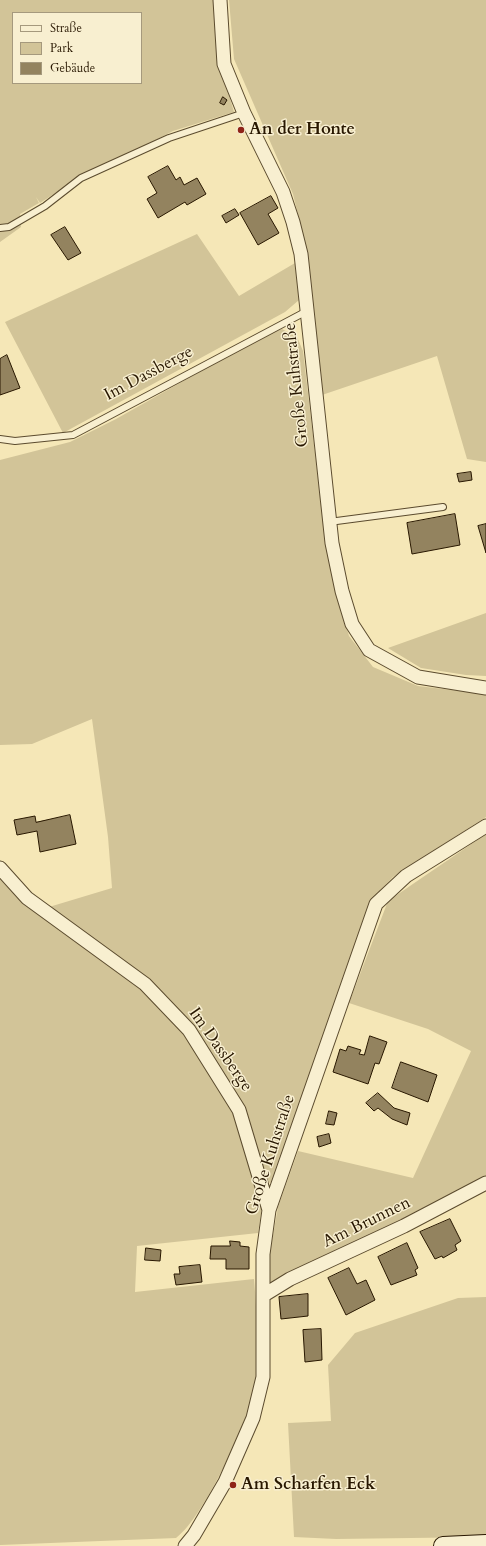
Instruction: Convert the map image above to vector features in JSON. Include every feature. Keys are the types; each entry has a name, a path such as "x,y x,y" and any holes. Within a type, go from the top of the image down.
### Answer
{"street":[{"name":"Große Kuhstraße","path":"220,0 223,62 244,113 283,192 293,222 301,254 332,543 342,591 352,624 369,650 418,677 486,688"},
{"name":"Große Kuhstraße","path":"186,1546 225,1482 253,1418 263,1377 263,1254 269,1210 376,904 406,876 486,826"},
{"name":"Im Dassberge","path":"0,868 27,898 145,984 189,1030 240,1110 269,1210"},
{"name":"Am Brunnen","path":"264,1295 290,1279 404,1226 486,1183"},
{"path":"443,1546 486,1544"}],"lane":[{"path":"0,228 9,227 45,206 81,178 169,138 244,113"},
{"name":"Im Dassberge","path":"0,438 15,441 73,435 307,311"},
{"path":"330,522 443,507"}],"green space":[{"path":"0,0 215,0 219,61 234,112 173,131 129,154 83,175 40,203 36,197 39,203 20,214 21,227 0,242"},
{"path":"229,0 486,0 486,462 467,459 437,356 322,395 307,252 293,194 234,59"},
{"path":"197,234 239,296 295,263 299,300 285,312 63,433 5,322"},
{"path":"282,329 297,337 303,351 323,520 334,584 349,636 373,667 418,686 486,694 486,817 393,877 375,896 273,1183 266,1182 195,1030 49,907 112,888 108,837 92,719 32,744 0,745 0,460 70,442 116,419 263,336"},
{"path":"486,613 486,676 466,675 421,668 388,648"},
{"path":"486,834 486,1177 397,1224 269,1285 270,1252 278,1207 298,1151 413,1178 471,1051 428,1029 349,1003 388,901"},
{"path":"0,876 141,986 183,1031 237,1113 261,1197 261,1214 258,1233 137,1246 135,1292 254,1279 259,1366 255,1390 238,1436 214,1486 188,1526 176,1538 0,1545"},
{"path":"486,1297 486,1537 336,1539 294,1537 288,1423 331,1421 328,1365 355,1333 458,1298"}],"building":[{"path":"223,97 227,100 224,105 220,103"},
{"path":"168,166 176,180 180,177 184,185 197,178 206,194 187,205 185,202 158,218 147,199 157,193 148,177"},
{"path":"271,196 278,208 268,214 279,233 258,245 240,213"},
{"path":"235,209 239,215 226,223 222,216"},
{"path":"65,227 81,253 68,260 51,235"},
{"path":"7,355 20,388 0,395 0,359"},
{"path":"471,472 472,480 459,482 457,474"},
{"path":"455,514 460,545 412,554 407,523"},
{"path":"486,524 486,553 478,526"},
{"path":"70,815 76,844 40,852 37,831 17,835 14,820 35,816 36,822"},
{"path":"370,1036 387,1042 379,1064 375,1063 368,1084 333,1072 340,1049 346,1051 348,1046 361,1050 359,1054 364,1055"},
{"path":"401,1062 437,1075 428,1102 392,1088"},
{"path":"378,1093 394,1108 410,1113 407,1125 392,1119 378,1108 374,1111 366,1103"},
{"path":"329,1111 337,1113 334,1125 326,1124"},
{"path":"329,1134 331,1143 319,1147 317,1137"},
{"path":"450,1219 461,1241 455,1245 457,1250 443,1258 442,1256 435,1259 420,1232"},
{"path":"230,1241 240,1242 240,1246 249,1247 249,1269 226,1269 226,1259 210,1259 211,1246 230,1246"},
{"path":"407,1243 418,1268 415,1270 417,1275 391,1285 378,1257"},
{"path":"146,1248 161,1250 160,1261 145,1260"},
{"path":"200,1265 202,1282 176,1285 174,1274 180,1274 179,1267"},
{"path":"349,1268 357,1284 366,1280 375,1300 346,1315 328,1278"},
{"path":"308,1294 308,1316 281,1319 279,1297"},
{"path":"321,1329 322,1360 305,1362 303,1330"}],"place":[{"name":"An der Honte","path":"241,130"},
{"name":"Am Scharfen Eck","path":"233,1485"}]}
